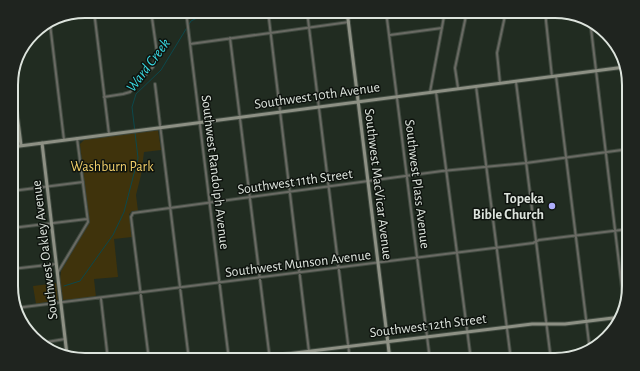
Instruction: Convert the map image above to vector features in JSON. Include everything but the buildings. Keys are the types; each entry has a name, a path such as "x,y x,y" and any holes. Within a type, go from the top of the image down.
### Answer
{"main road":[{"name":"Southwest MacVicar Avenue","path":"348,18 389,353"},
{"name":"Southwest 10th Avenue","path":"20,146 620,68"},
{"path":"18,128 20,146"},
{"name":"Southwest Oakley Avenue","path":"42,143 66,350"},
{"name":"Southwest 12th Street","path":"289,353 532,324 565,324 614,318"}],"street":[{"path":"95,18 109,134"},
{"path":"104,96 130,92 154,67 157,53 152,18"},
{"name":"Southwest Randolph Avenue","path":"187,18 228,353"},
{"path":"269,18 309,353"},
{"path":"308,18 349,353"},
{"name":"Southwest Plass Avenue","path":"387,18 429,353"},
{"path":"430,92 444,18"},
{"path":"458,88 455,68 465,18"},
{"path":"500,84 497,53 504,18"},
{"path":"546,18 566,157 589,344"},
{"path":"190,44 349,22"},
{"path":"50,27 64,140"},
{"path":"389,35 442,28"},
{"path":"591,29 622,288"},
{"path":"230,38 269,353"},
{"path":"516,82 550,353"},
{"path":"155,84 188,353"},
{"path":"476,86 510,353"},
{"path":"436,91 469,353"},
{"path":"58,273 87,225 77,138"},
{"name":"Southwest 11th Street","path":"141,293 132,214 134,213 407,176 622,150"},
{"path":"18,190 83,182"},
{"path":"18,227 87,219"},
{"name":"Southwest Munson Avenue","path":"22,307 497,248 533,243 539,240 622,230"},
{"path":"18,268 56,264"},
{"path":"141,293 148,353"},
{"path":"101,298 107,353"},
{"path":"49,342 65,339"}],"green space":[{"name":"Washburn Park","path":"158,130 161,150 144,152 141,175 136,195 138,211 132,211 129,214 132,237 114,239 118,277 94,279 96,297 63,300 60,280 61,271 90,222 80,144 85,139"},
{"path":"57,283 58,300 36,304 33,286"}],"waterway":[{"name":"Ward Creek","path":"64,286 80,281 113,235 124,212 138,158 132,107 136,94 161,70 191,21 197,18"}],"place":[{"name":"Topeka Bible Church","path":"552,206"}]}
